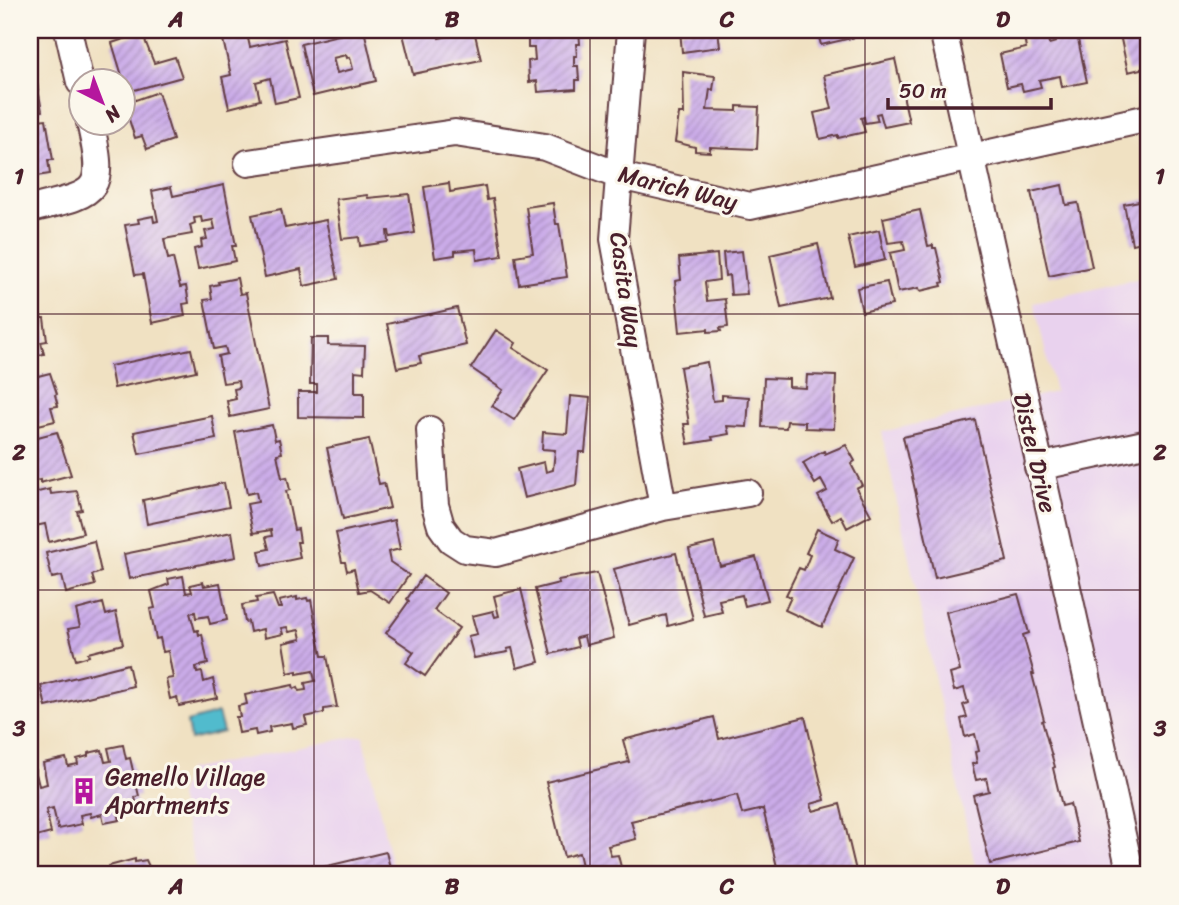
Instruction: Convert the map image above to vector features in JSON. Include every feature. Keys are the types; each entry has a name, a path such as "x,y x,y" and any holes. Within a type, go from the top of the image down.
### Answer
{"street":[{"path":"68,30 76,66"},
{"name":"Casita Way","path":"631,30 614,239 663,507"},
{"name":"Distel Drive","path":"943,30 1038,467 1131,875"},
{"name":"Marich Way","path":"248,163 455,133 545,147 620,176 750,206 1149,118"},
{"path":"30,209 83,195 94,185 98,172 92,136"},
{"path":"430,430 435,505 441,526 452,540 465,549 496,553 663,507 748,493"},
{"path":"1038,467 1149,443"}],"shaded area":[{"path":"1149,276 1149,875 977,875 882,432 1055,392 1034,303"},
{"path":"363,735 394,875 197,875 179,797 187,770"}],"water":[{"path":"218,713 223,732 190,740 187,722"}],"building":[{"path":"246,30 250,47 285,39 299,98 275,103 270,78 256,82 260,100 229,108 222,77 231,75 221,31"},
{"path":"364,30 376,81 313,96 301,44","holes":["346,55 347,58 350,57 353,69 337,73 333,58"]},
{"path":"402,30 437,30 439,38 474,30 481,60 413,74"},
{"path":"532,30 579,30 580,44 576,44 577,56 574,56 579,80 576,80 576,89 538,92 537,81 529,82 528,61 535,60 534,48 528,48 528,38 533,38"},
{"path":"680,30 718,30 720,47 682,52"},
{"path":"817,30 882,30 882,31 821,45"},
{"path":"1054,30 1076,30 1087,82 1062,87 1060,76 1039,80 1041,87 1023,91 1021,84 1007,87 1000,54 1026,48 1024,37 1047,32 1049,44 1056,42"},
{"path":"1119,30 1149,30 1149,67 1128,72"},
{"path":"142,33 154,63 175,57 182,77 136,90 136,66 119,66 112,43"},
{"path":"895,59 909,122 884,127 880,113 876,114 878,121 865,123 864,117 861,118 865,132 820,139 814,113 832,109 824,75"},
{"path":"35,72 42,111 30,113 30,73"},
{"path":"683,72 715,76 707,110 737,111 737,106 759,107 757,149 710,147 710,152 695,151 695,147 675,142 679,114 684,114"},
{"path":"158,92 173,140 147,149 142,136 135,138 136,100"},
{"path":"46,119 53,160 48,160 50,174 30,177 30,121"},
{"path":"449,183 450,192 485,186 487,200 493,199 502,256 477,260 476,249 455,251 455,255 435,258 424,187"},
{"path":"224,185 236,246 232,246 235,261 198,269 194,249 202,247 201,240 207,239 205,231 215,229 213,220 202,222 201,217 194,218 195,223 190,225 192,234 164,239 168,259 173,258 180,287 186,286 189,303 183,304 185,316 152,323 143,274 135,275 125,225 139,223 138,219 153,216 154,222 158,221 152,191 171,187 173,196"},
{"path":"1062,185 1066,205 1078,203 1092,267 1049,276 1031,192"},
{"path":"409,194 415,233 390,237 387,231 388,242 360,246 359,237 342,239 336,199"},
{"path":"1149,199 1149,241 1132,244 1124,204"},
{"path":"553,203 567,277 519,284 515,256 533,253 526,207"},
{"path":"281,209 285,228 326,220 338,279 304,286 301,269 265,277 252,215"},
{"path":"920,210 928,246 933,245 933,248 936,248 944,282 941,283 942,286 920,291 919,288 898,292 890,253 905,250 903,241 888,243 883,218"},
{"path":"879,230 885,260 855,267 848,237"},
{"path":"818,244 830,298 781,308 770,255"},
{"path":"742,251 747,294 731,295 729,275 725,276 723,253"},
{"path":"717,254 719,280 705,282 707,301 725,299 728,327 720,328 721,331 708,332 708,329 680,332 675,281 681,280 679,258"},
{"path":"30,269 33,277 35,276 38,299 30,301"},
{"path":"237,278 240,294 246,293 269,409 230,417 227,401 236,399 234,389 239,388 238,381 223,383 218,356 227,354 225,347 214,349 204,300 212,299 210,286"},
{"path":"887,282 892,305 862,312 857,288"},
{"path":"38,305 41,318 44,318 47,341 41,342 44,354 30,357 30,307"},
{"path":"457,308 466,345 419,356 421,363 397,368 387,324"},
{"path":"496,330 516,343 513,348 548,370 514,420 492,406 503,390 471,368"},
{"path":"311,338 328,338 328,345 365,346 364,372 355,371 355,393 364,393 364,418 298,417 298,392 317,392 317,384 310,384"},
{"path":"191,349 196,371 114,388 110,366"},
{"path":"707,362 713,401 722,400 722,395 749,397 747,427 727,426 729,434 688,444 684,424 689,424 680,367"},
{"path":"50,373 57,394 58,406 51,407 55,421 30,427 30,378"},
{"path":"807,375 836,376 834,429 805,428 805,422 787,421 786,428 762,427 764,378 789,379 789,387 806,388"},
{"path":"570,396 590,398 585,452 579,452 576,485 524,498 517,469 544,462 546,472 553,470 555,450 542,449 543,432 567,434"},
{"path":"212,416 216,439 139,454 134,432"},
{"path":"975,420 1007,561 935,578 903,437"},
{"path":"272,425 275,440 279,439 282,453 277,454 282,478 287,477 290,490 286,491 294,530 298,529 300,558 262,566 259,551 269,549 266,537 272,536 271,530 253,533 247,504 258,502 256,492 247,494 235,432"},
{"path":"57,432 71,475 40,483 40,480 30,482 30,439"},
{"path":"369,439 379,484 384,483 390,508 343,519 327,448"},
{"path":"846,445 855,461 851,464 862,485 856,488 871,515 847,528 841,516 832,521 818,496 827,491 821,480 815,484 803,463 824,451 825,454"},
{"path":"224,483 229,507 147,524 143,500"},
{"path":"50,489 51,494 77,491 82,510 77,511 83,533 49,542 45,524 35,526 30,494"},
{"path":"394,520 400,549 388,552 390,562 409,575 390,603 370,590 359,592 354,569 347,571 345,562 342,562 336,533"},
{"path":"817,529 839,539 835,549 854,558 822,627 785,610 791,597 786,595 799,568 804,570 810,555 806,553"},
{"path":"232,532 236,557 129,579 124,554"},
{"path":"94,541 101,572 92,575 95,585 66,593 62,576 52,578 46,553"},
{"path":"714,543 720,566 756,557 768,600 745,606 742,595 719,600 722,612 704,616 689,549"},
{"path":"676,553 693,619 668,626 666,615 629,625 614,569"},
{"path":"597,573 614,638 586,645 584,636 576,638 578,647 551,654 535,589 559,583 558,580"},
{"path":"183,576 186,593 192,592 190,585 203,582 204,586 220,583 227,620 210,624 208,616 196,618 195,612 190,613 195,631 198,630 199,635 202,634 208,664 196,667 197,673 202,672 204,682 213,679 217,698 179,706 177,697 170,699 166,679 173,678 168,651 163,652 160,638 156,639 150,609 155,608 151,591 169,584 168,579"},
{"path":"423,576 446,593 434,610 459,628 425,676 406,663 414,652 386,633"},
{"path":"521,589 539,662 517,668 512,648 507,649 508,652 474,658 468,636 477,634 472,616 493,611 495,617 499,616 494,596"},
{"path":"1018,594 1029,633 1023,635 1062,806 1070,804 1079,842 990,864 973,795 989,791 986,778 976,780 972,764 977,763 975,752 979,751 975,734 965,737 961,719 967,717 963,705 968,703 964,688 954,691 950,674 960,671 946,612"},
{"path":"273,595 278,608 281,608 279,601 297,597 297,600 311,600 322,656 327,656 337,707 305,717 307,725 293,728 292,723 269,727 270,732 256,735 255,730 239,733 236,717 240,717 238,706 247,704 245,695 293,685 294,689 298,687 299,691 306,690 305,683 315,681 313,671 288,673 283,643 301,639 299,630 289,632 287,627 281,628 283,634 264,638 263,629 250,632 248,621 245,622 242,605 257,602 256,598"},
{"path":"103,603 106,615 116,612 123,644 88,653 89,656 76,660 68,629 80,627 76,610"},
{"path":"128,664 133,686 46,707 41,686"},
{"path":"714,717 719,739 805,717 825,800 811,804 813,811 840,804 857,875 779,875 763,809 742,814 737,795 631,821 636,839 608,846 611,856 618,855 623,875 566,875 583,870 579,853 564,857 546,782 629,762 623,740"},
{"path":"1149,736 1149,758 1148,758 1144,737"},
{"name":"Gemello Village Apartments","path":"123,745 126,759 130,758 139,796 135,797 138,811 124,814 121,800 115,801 120,820 104,823 102,814 91,817 90,813 80,815 82,824 58,829 53,808 46,810 51,833 30,836 30,766 34,765 39,786 47,784 43,763 66,758 68,766 78,764 77,759 102,750 105,762 111,761 108,748"},
{"path":"386,852 392,875 294,875 294,874"},
{"name":"Gemello Village Apartments","path":"135,859 135,862 146,860 153,875 111,875 109,866"},
{"name":"Gemello Village Apartments","path":"101,868 103,875 75,874"}],"place":[{"name":"Gemello Village Apartments","path":"84,791"}]}
